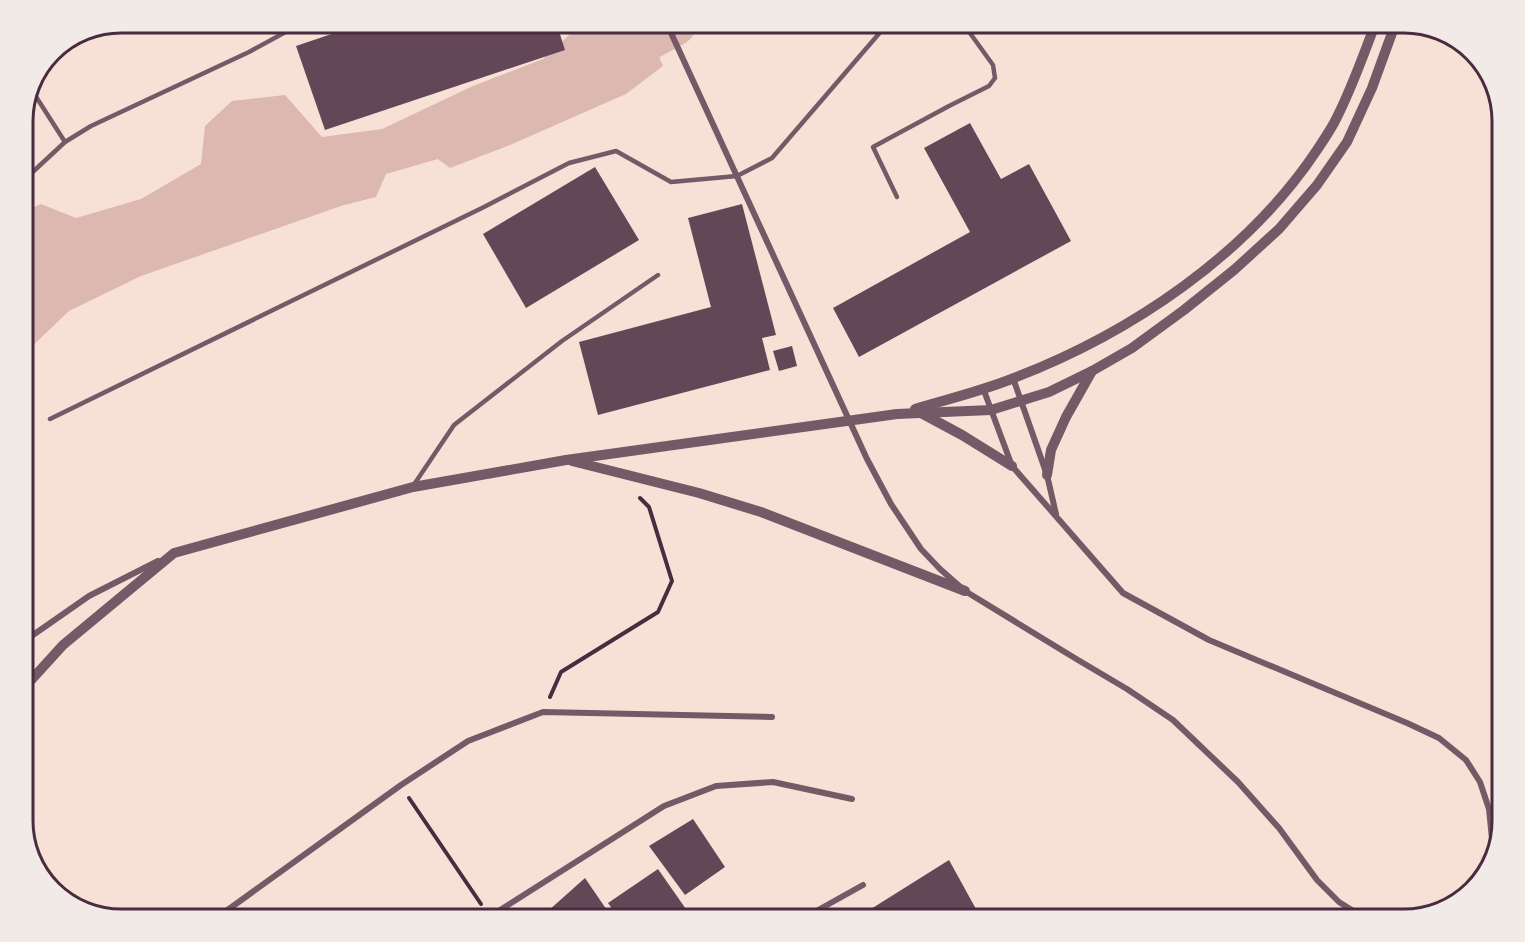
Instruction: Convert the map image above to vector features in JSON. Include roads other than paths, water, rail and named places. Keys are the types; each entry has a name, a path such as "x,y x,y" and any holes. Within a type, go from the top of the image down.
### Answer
{"street":[{"path":"671,33 867,459 891,504 921,549 964,591"},
{"path":"897,414 1014,378 1061,358 1124,326 1176,292 1219,258 1266,215 1304,170 1334,124 1372,33"},
{"path":"33,635 89,596 174,553 413,487 566,459 897,414 991,410 1049,392 1132,348 1234,270 1286,220 1317,185 1347,142 1372,88 1392,33"},
{"path":"1047,475 1052,450 1066,417 1092,371"},
{"path":"1014,378 1047,475 1057,518"},
{"path":"983,388 1012,466"},
{"path":"921,413 1012,466 1124,593 1209,640 1438,738 1466,760 1480,782 1489,809 1491,831"},
{"path":"566,459 699,493 761,512 964,591 1127,689 1173,720 1238,782 1279,828 1317,880 1350,909"},
{"path":"33,678 63,645 174,553"},
{"path":"230,909 401,785 468,741 543,712 772,717"},
{"path":"505,909 664,806 716,786 773,782 852,799"},
{"path":"821,909 863,885"}],"lane":[{"path":"33,171 64,142 91,126 249,52 284,33"},
{"path":"50,419 484,207 569,163 616,151 671,182 737,176 772,158 880,33"},
{"path":"897,197 873,147 989,86 995,78 993,65 970,33"},
{"path":"36,97 64,142"},
{"path":"413,487 454,424 562,341 658,274"}],"waterway":[{"path":"590,66 652,33"}]}
